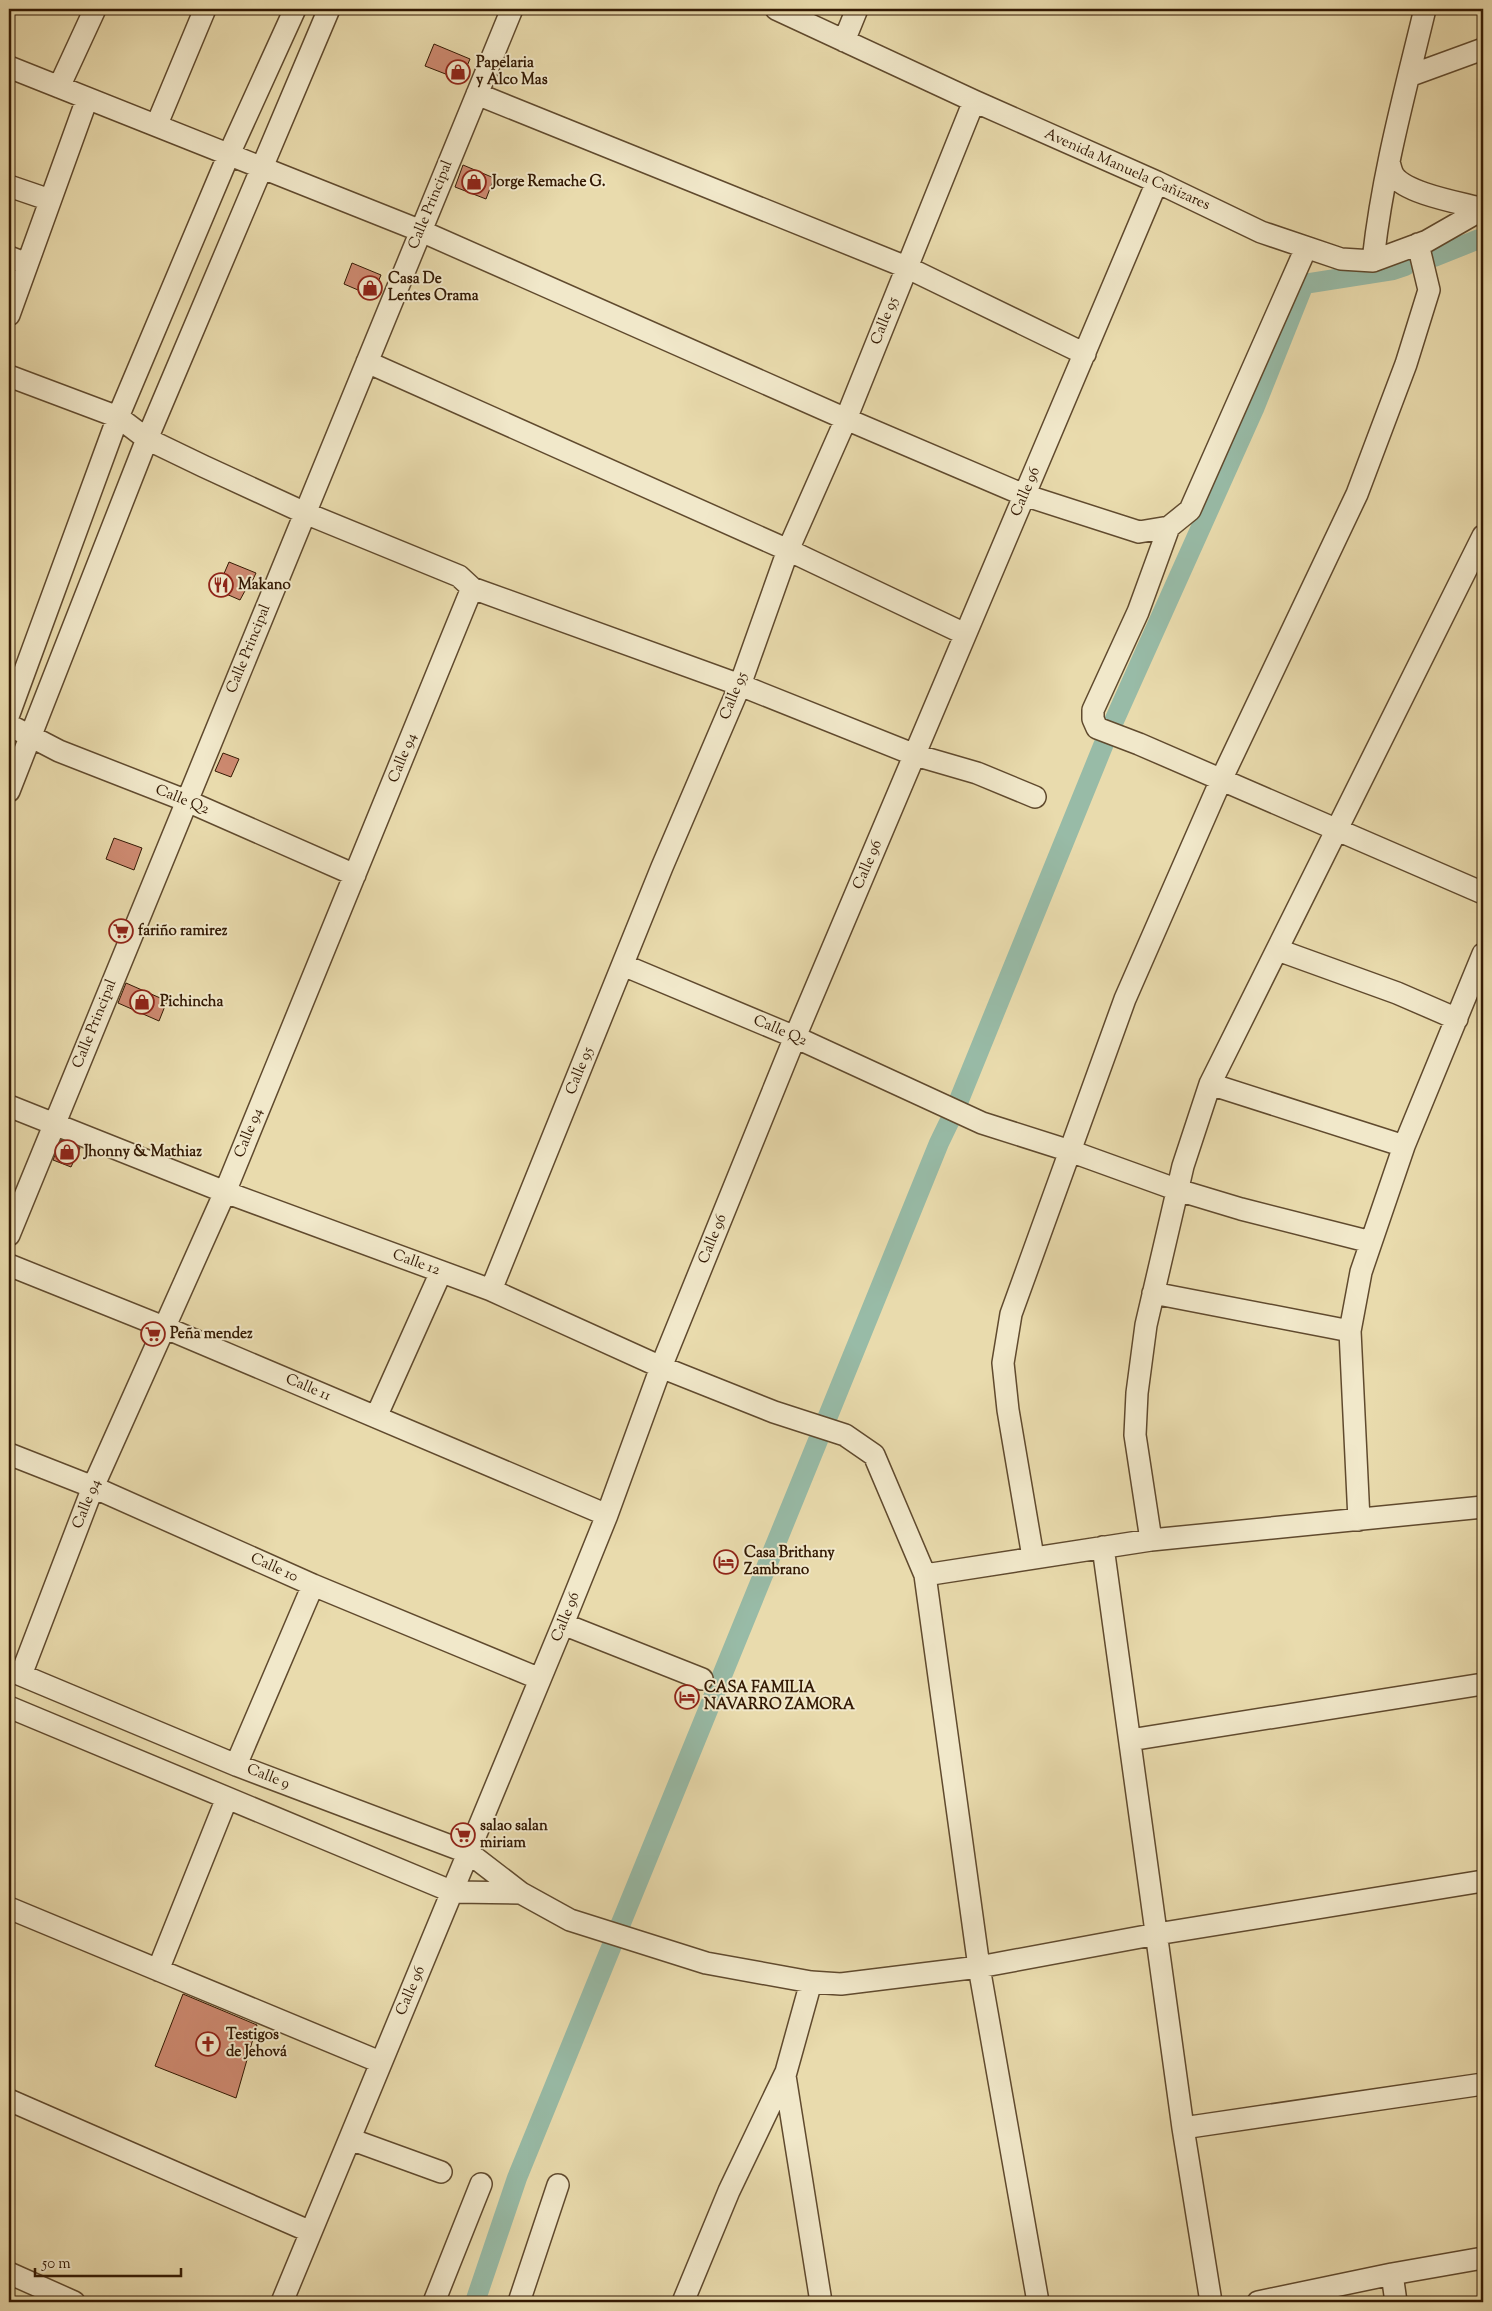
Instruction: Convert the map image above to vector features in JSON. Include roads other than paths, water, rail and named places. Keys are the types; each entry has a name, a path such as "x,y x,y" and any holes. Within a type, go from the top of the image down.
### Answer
{"street":[{"path":"58,87 95,9"},
{"path":"157,124 205,9"},
{"path":"11,701 118,417 229,154 295,9"},
{"path":"9,791 147,439 329,9"},
{"name":"Calle Principal","path":"9,1235 512,9"},
{"name":"Avenida Manuela Cañizares","path":"776,9 974,101 1157,182 1261,232 1341,259 1373,261 1418,244 1483,209"},
{"path":"844,41 857,9"},
{"path":"1373,261 1378,210 1425,9"},
{"path":"1409,76 1483,49"},
{"path":"9,67 87,99 157,124 421,231 846,419 1024,495 1139,532 1169,527 1190,510 1306,248"},
{"path":"477,94 906,267 1085,354"},
{"path":"9,315 18,261 50,200 87,99"},
{"name":"Calle 95","path":"491,1290 662,868 740,685 788,550 846,419 974,101"},
{"path":"1389,162 1395,177 1411,188 1423,194 1483,209"},
{"name":"Calle 96","path":"282,2302 563,1624 607,1515 661,1367 795,1037 1157,182"},
{"path":"9,186 50,200"},
{"path":"1032,1557 1008,1410 1004,1363 1012,1314 1125,999 1221,780 1357,494 1406,364 1428,290 1418,244"},
{"path":"367,362 788,550 965,634"},
{"path":"9,376 118,417 147,439 305,512 459,576 472,588 740,685 915,755 977,773 1035,797"},
{"path":"1169,527 1138,612 1093,710 1093,719 1097,728 1483,893"},
{"path":"1151,1540 1135,1435 1137,1393 1153,1293 1183,1166 1210,1084 1483,536"},
{"name":"Calle 94","path":"15,1672 93,1487 166,1328 225,1192 472,588"},
{"name":"Calle Q2","path":"9,725 59,751 186,801 356,875"},
{"path":"1278,950 1397,993 1457,1018"},
{"path":"1359,1520 1350,1331 1361,1272 1404,1146 1483,954"},
{"name":"Calle Q2","path":"623,965 795,1037 982,1123 1070,1150 1178,1190 1241,1209 1371,1242"},
{"path":"1210,1084 1404,1146"},
{"name":"Calle 12","path":"9,1106 225,1192 491,1290 661,1367 774,1412 845,1434 874,1455 925,1575 979,1967 1038,2302"},
{"name":"Calle 11","path":"9,1265 166,1328 607,1515"},
{"path":"376,1417 441,1272"},
{"path":"1153,1293 1350,1331"},
{"name":"Calle 10","path":"9,1454 93,1487 313,1585 540,1679"},
{"path":"925,1575 1151,1540 1483,1507"},
{"path":"1103,1547 1182,2128 1211,2302"},
{"path":"236,1765 313,1585"},
{"path":"563,1624 702,1679"},
{"name":"Calle 9","path":"15,1672 236,1765 469,1853 521,1893 570,1920 653,1949 706,1964 811,1982 841,1984 979,1967 1157,1934 1483,1881"},
{"path":"1130,1740 1483,1684"},
{"name":"Calle 9","path":"9,1707 453,1892 521,1893"},
{"path":"158,1970 227,1798"},
{"path":"9,1908 380,2062"},
{"path":"683,2302 729,2191 785,2076 811,1982"},
{"path":"785,2076 821,2302"},
{"path":"1182,2128 1483,2084"},
{"path":"9,2100 311,2232"},
{"path":"350,2139 441,2172"},
{"path":"434,2302 481,2184"},
{"path":"519,2302 558,2185"},
{"path":"1258,2302 1392,2274 1483,2258"},
{"path":"9,2273 74,2302"},
{"path":"1392,2274 1396,2302"}],"waterway":[{"path":"1434,257 1479,239"},
{"path":"1114,721 1254,409 1304,284 1393,270 1405,266"},
{"path":"957,1105 1105,741"},
{"path":"826,1421 939,1143 953,1114"},
{"path":"475,2302 517,2178 821,1433"}],"place":[{"name":"Papelaria y Alco Mas","path":"458,72"},
{"name":"Jorge Remache G.","path":"474,182"},
{"name":"Casa De Lentes Orama","path":"370,288"},
{"name":"Makano","path":"221,585"},
{"name":"fariño ramirez","path":"121,931"},
{"name":"Pichincha","path":"142,1002"},
{"name":"Jhonny & Mathiaz","path":"67,1152"},
{"name":"Peña mendez","path":"153,1334"},
{"name":"Casa Brithany Zambrano","path":"726,1562"},
{"name":"CASA FAMILIA NAVARRO ZAMORA","path":"687,1697"},
{"name":"salao salan miriam","path":"463,1835"},
{"name":"Testigos de Jehová","path":"208,2044"}]}
